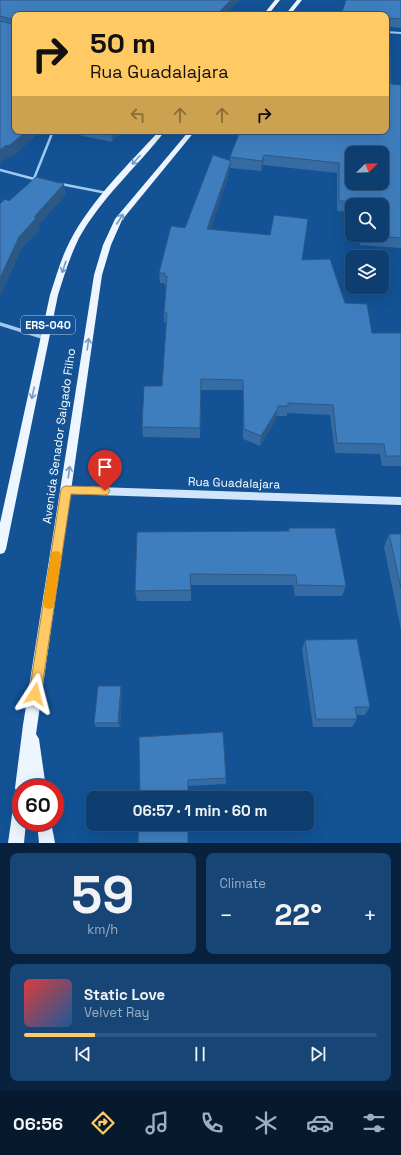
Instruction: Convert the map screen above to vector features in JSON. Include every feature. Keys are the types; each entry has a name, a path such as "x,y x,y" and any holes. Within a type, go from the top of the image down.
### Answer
{"main road":[{"path":"268,12 278,0"},
{"path":"290,12 300,0"},
{"name":"ERS-040","path":"0,549 54,295 66,259 78,233 107,193 159,134"},
{"name":"Avenida Senador Salgado Filho","path":"23,779 98,275 107,245 119,219 190,134"},
{"name":"Avenida Senador Salgado Filho","path":"30,725 38,779"},
{"path":"16,843 17,831"},
{"path":"45,831 47,843"}],"street":[{"path":"389,32 401,33"},
{"path":"30,184 35,179 52,134"},
{"path":"0,170 42,180"},
{"path":"57,183 107,193"},
{"path":"0,324 45,338"},
{"name":"Rua Guadalajara","path":"66,490 401,501"}],"building":[{"path":"0,0 231,0 219,12 12,12 12,19 0,16"},
{"path":"346,0 401,0 401,19 389,18 389,12 342,12"},
{"path":"0,21 12,24 12,134 23,134 10,145 5,146 0,150"},
{"path":"389,26 391,84 401,85 401,238 389,237 389,198 345,198 345,201 339,201 339,163 264,155 262,161 230,157 239,134 389,134"},
{"path":"213,155 231,161 207,229 270,235 274,215 308,219 302,260 330,259 345,303 367,304 372,333 401,333 401,456 386,456 384,444 337,443 333,405 288,403 288,406 278,406 261,436 244,429 243,380 201,379 200,428 142,427 144,386 162,386 167,313 164,313 167,276 164,276 165,273 159,273 171,226 185,228"},
{"path":"36,177 64,184 34,217 37,217 19,237 0,278 0,204 5,199 9,201"},
{"path":"289,528 335,528 346,586 297,585 296,575 190,574 191,590 135,591 137,532 289,531"},
{"path":"389,534 401,534 401,588"},
{"path":"357,639 370,707 355,707 357,719 316,719 305,640"},
{"path":"98,686 121,686 118,723 94,723"},
{"path":"223,732 226,778 188,780 188,791 140,791 139,737"},
{"path":"139,831 188,831 188,843 138,843"}],"slow traffic":[{"path":"49,604 56,556"}],"route":[{"path":"35,694 66,490 105,491"}]}
